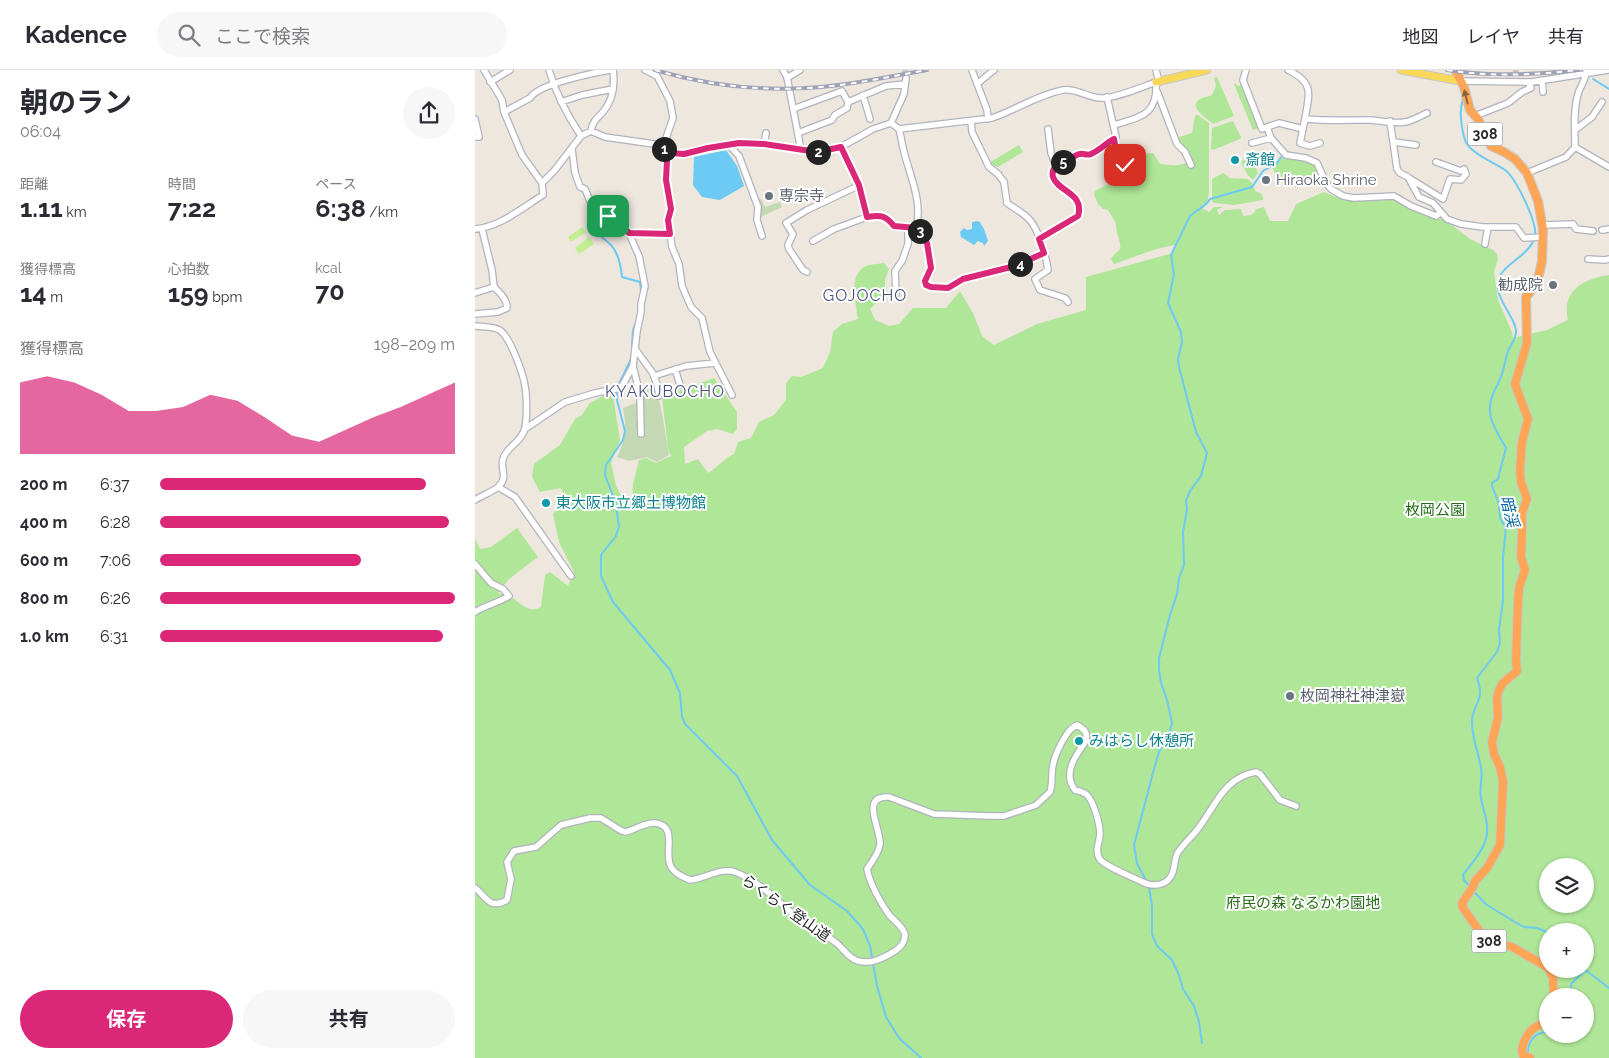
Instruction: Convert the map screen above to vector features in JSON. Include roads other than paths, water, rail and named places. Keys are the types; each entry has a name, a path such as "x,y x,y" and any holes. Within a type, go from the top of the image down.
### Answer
{"highway":[{"name":"308","path":"1455,70 1464,87 1470,110 1491,146 1515,159 1527,173 1538,201 1542,225 1537,237 1542,262 1537,284 1526,297 1527,343 1515,384 1528,419 1522,442 1520,470 1521,482 1527,498 1522,513 1521,535 1521,557 1525,570 1517,601 1517,671 1503,682 1499,690 1497,697 1498,717 1492,742 1503,781 1501,839 1494,857 1477,878 1463,903 1463,908 1485,939 1512,947 1539,963"},
{"path":"1529,1058 1523,1056 1522,1052 1526,1038 1533,1028 1539,1026"}],"main road":[{"path":"1157,85 1207,70"},
{"path":"1405,70 1460,81"}],"street":[{"path":"475,229 482,229 505,220 543,195 542,183 522,155 504,112 502,100 484,70"},
{"path":"490,82 510,70"},
{"path":"549,70 567,116 581,136"},
{"path":"504,112 530,98 532,94 553,84 611,70 615,82 608,104 592,125 591,131"},
{"path":"645,70 657,76 670,101 673,118 663,149 667,160 666,180 671,209 668,220 672,247 679,264 682,286 691,307 702,318 710,352 732,395"},
{"path":"783,70 787,78 801,150"},
{"path":"787,78 800,70"},
{"path":"972,70 987,110 988,119"},
{"path":"977,84 994,70"},
{"path":"1156,70 1157,85 1177,144 1185,152 1191,165"},
{"path":"1246,70 1243,80 1263,129 1279,123 1303,129"},
{"path":"1288,70 1304,80 1309,90 1310,99 1300,143 1310,146 1320,143"},
{"path":"1460,81 1520,79 1528,82 1608,70"},
{"path":"1527,173 1566,157 1575,147 1577,95 1586,72"},
{"path":"1542,80 1543,92"},
{"path":"542,183 572,150 581,136 591,131 605,137 654,144 670,153 684,154 739,143 764,144 817,152 841,147 873,129 891,123 904,94 906,81 885,86 848,102"},
{"path":"1475,116 1508,103 1522,92 1531,88 1528,82"},
{"path":"891,123 899,128 988,119 1004,114 1031,100 1065,90 1072,90 1100,98 1157,85"},
{"path":"1114,124 1144,116 1153,103 1157,85"},
{"path":"561,102 581,95 613,88"},
{"path":"793,109 842,91 848,102 847,108 835,115 832,120 798,133"},
{"path":"863,96 871,119"},
{"path":"1107,97 1116,134 1114,139 1116,152 1125,165"},
{"path":"1575,130 1592,117 1602,102"},
{"path":"1305,119 1390,121 1397,123 1408,122 1427,113"},
{"path":"475,120 479,137 475,137"},
{"path":"971,121 972,132 989,167 1004,182 1007,203 1030,220 1039,239 1048,270 1035,279 1039,290 1065,298 1068,302"},
{"path":"1390,121 1397,169 1400,173 1443,199 1450,179 1461,180 1466,174 1464,169 1461,171 1436,162"},
{"path":"1267,127 1271,138 1285,155 1306,158 1317,162 1331,189 1343,196 1354,198 1394,196 1411,206 1436,216 1441,212"},
{"path":"899,128 914,185 918,220 916,228"},
{"path":"1048,129 1051,152 1056,166"},
{"path":"764,144 766,133"},
{"path":"1252,143 1271,138"},
{"path":"1039,239 1075,219 1079,212 1074,196 1061,187 1054,179 1052,174 1054,168 1080,154 1090,154 1114,139"},
{"path":"1394,142 1416,145"},
{"path":"729,145 739,156 758,207 757,220 762,236"},
{"path":"841,147 859,185 867,217"},
{"path":"1575,147 1609,167"},
{"path":"525,429 565,402 621,388 633,366 636,350 637,331 645,286 639,256 629,233 619,222 608,216 601,216 596,211 585,189 579,187 572,150"},
{"path":"1408,177 1419,197 1433,203 1447,219 1461,224 1488,228 1516,227 1524,238 1537,237"},
{"path":"807,272 803,270 789,249 788,245 793,234 786,223 807,210 859,185"},
{"path":"813,241 834,229 867,217 882,215 894,226 916,228"},
{"path":"1542,225 1573,224 1576,229 1593,231"},
{"path":"896,294 895,271 902,261 908,244 908,228"},
{"path":"916,228 927,243 931,268 925,281 926,285 931,287 948,288 963,279 1015,266 1044,253"},
{"path":"1485,244 1488,228"},
{"path":"475,314 498,312 507,308 506,300 494,287 482,229"},
{"path":"1602,230 1609,229"},
{"path":"629,233 670,234"},
{"path":"1588,259 1609,259"},
{"path":"475,293 494,287"},
{"path":"475,326 496,328 501,331 510,346 525,386 525,429 519,441 507,452 503,459 504,479 498,487 475,500"},
{"path":"636,350 654,376 659,396"},
{"path":"654,376 686,366 715,362"},
{"path":"633,366 640,395 641,434"},
{"path":"675,369 680,385"},
{"path":"498,487 515,497 571,576"},
{"path":"475,564 491,583 503,588 509,596 475,612"},
{"name":"らくらく登山道","path":"475,888 489,902 494,904 507,900 511,882 507,862 511,854 518,849 536,847 561,825 590,818 601,818 625,832 651,823 664,827 670,838 668,860 675,872 690,880 728,871 737,874 762,887 801,920 834,941 843,952 857,960 873,962 895,952 903,944 905,934 901,925 890,915 884,906 868,874 867,869 880,843 873,812 875,801 883,796 934,814 982,816 1004,816 1036,805 1050,792 1053,764 1066,734 1072,726 1077,725 1083,728 1087,737 1070,765 1071,782 1075,790 1085,793 1089,797 1098,821 1100,835 1097,852 1099,859 1108,866 1147,884 1154,886 1171,877 1179,851 1198,829 1229,784 1241,775 1256,772 1260,774 1280,800 1296,806"}],"water":[{"path":"726,150 737,166 744,186 720,200 702,197 693,185 694,157"},
{"path":"979,221 988,241 984,246 983,243 978,241 974,245 961,237 960,232 964,228 967,230 972,229 972,222"}],"waterway":[{"path":"1593,79 1609,89"},
{"name":"暗渓","path":"1463,95 1461,118 1467,144 1474,152 1505,170 1510,175 1520,191 1533,220 1535,235"},
{"path":"1147,882 1137,864 1134,845 1159,752 1169,735 1172,723 1161,683 1159,658 1184,565 1183,532 1187,509 1186,501 1190,491 1201,476 1207,453 1196,432 1179,367 1178,359 1182,342 1181,332 1168,303 1174,274 1171,255 1190,216 1210,199 1252,187 1263,171 1277,163 1281,157"},
{"path":"591,209 590,222 594,230 615,251 622,277 640,282 641,291"},
{"name":"暗渓","path":"1470,887 1464,880 1463,875 1482,849 1487,834 1481,794 1480,761 1472,722 1480,692 1477,678 1497,652 1500,643 1499,629 1503,601 1503,557 1506,528 1500,518 1499,504 1492,483 1498,479 1506,448 1492,422 1490,409 1493,394 1516,333 1514,324 1498,291 1498,283 1503,271 1526,251 1534,240"},
{"path":"632,347 633,330 637,320"},
{"path":"618,386 631,359"},
{"path":"617,391 617,400 625,431 623,440 606,465 605,475 615,501 619,526 616,536 601,555 601,576 613,602 670,670 680,693 682,717 685,724 737,776 772,840 810,885 847,911 863,929 870,946 877,986 886,1017 899,1038 921,1058"},
{"path":"1149,887 1152,906 1152,934 1157,946 1172,960 1183,989 1194,1006 1199,1022 1202,1043"},
{"name":"暗渓","path":"1473,891 1487,905 1524,927 1539,929"},
{"path":"1594,977 1609,988"},
{"path":"1571,988 1571,984 1577,978"},
{"path":"1528,1053 1531,1041 1539,1034"}],"tunnel":[{"path":"905,70 906,78"},
{"path":"1515,70 1518,77"}],"railway":[{"path":"655,70 716,84 779,89 834,86 927,70"},
{"path":"1447,70 1480,74 1545,73 1578,70"}],"place":[{"name":"斎館","path":"1235,160"},
{"name":"Hiraoka Shrine","path":"1266,180"},
{"name":"専宗寺","path":"769,196"},
{"name":"勧成院","path":"1553,285"},
{"name":"東大阪市立郷土博物館","path":"546,503"},
{"name":"枚岡神社神津嶽","path":"1290,696"},
{"name":"みはらし休憩所","path":"1079,741"}],"district":[{"name":"GOJOCHO","path":"865,295"},
{"name":"KYAKUBOCHO","path":"665,391"}],"park label":[{"name":"枚岡公園","path":"1435,510"},
{"name":"府民の森 なるかわ園地","path":"1303,903"}]}
